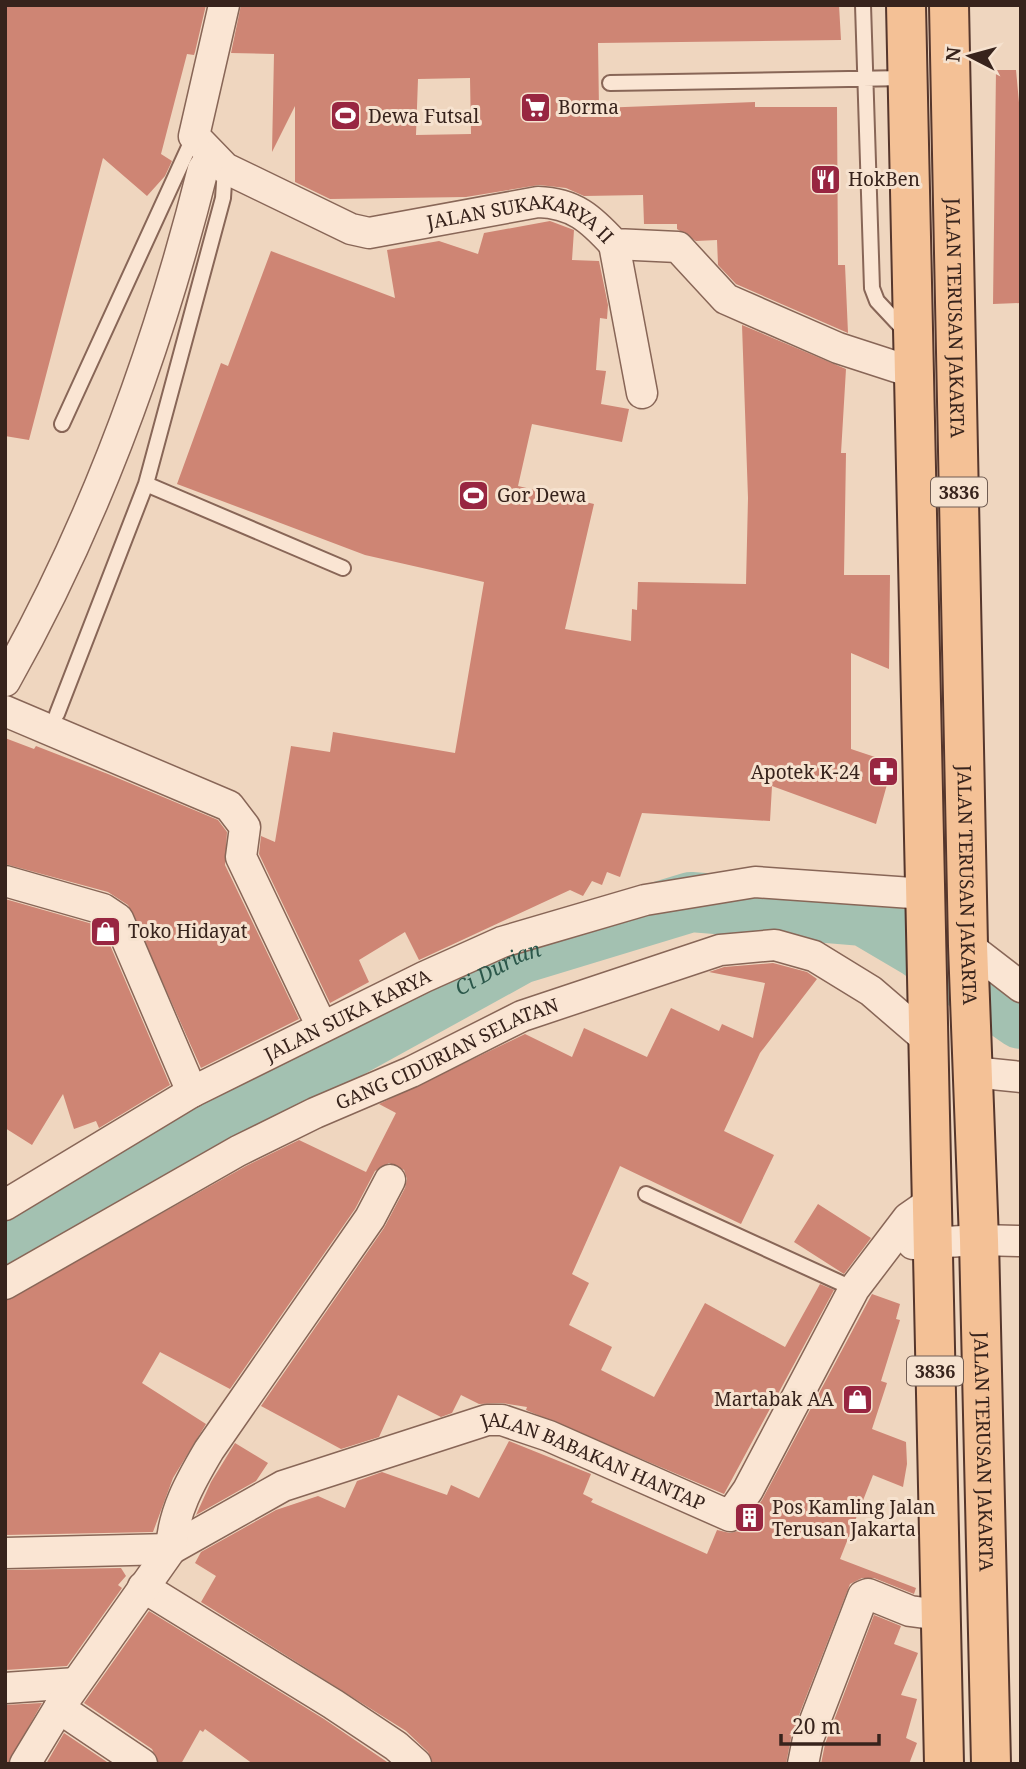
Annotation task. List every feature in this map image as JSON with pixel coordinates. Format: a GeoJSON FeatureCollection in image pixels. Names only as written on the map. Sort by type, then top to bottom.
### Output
{"type":"FeatureCollection","features":[{"type":"Feature","properties":{"kind":"main road","name":"JALAN TERUSAN JAKARTA"},"geometry":{"type":"LineString","coordinates":[[906,5],[927,978],[916,1029],[931,1202],[944,1764]]}},
{"type":"Feature","properties":{"kind":"main road","name":"JALAN TERUSAN JAKARTA"},"geometry":{"type":"LineString","coordinates":[[949,5],[969,962],[992,1764]]}},
{"type":"Feature","properties":{"kind":"street"},"geometry":{"type":"LineString","coordinates":[[5,681],[42,614],[110,465],[147,368],[178,271],[203,169],[210,154],[224,5]]}},
{"type":"Feature","properties":{"kind":"street","name":"JALAN SUKAKARYA II"},"geometry":{"type":"LineString","coordinates":[[210,154],[351,229],[369,233],[538,202],[555,202],[582,212],[614,244],[678,247],[726,299],[838,348],[914,357]]}},
{"type":"Feature","properties":{"kind":"street"},"geometry":{"type":"LineString","coordinates":[[614,244],[642,393]]}},
{"type":"Feature","properties":{"kind":"street"},"geometry":{"type":"LineString","coordinates":[[5,711],[229,806],[245,827],[241,857],[322,1027]]}},
{"type":"Feature","properties":{"kind":"street"},"geometry":{"type":"LineString","coordinates":[[5,881],[103,909],[118,919],[192,1092]]}},
{"type":"Feature","properties":{"kind":"street","name":"JALAN SUKA KARYA"},"geometry":{"type":"LineString","coordinates":[[5,1205],[192,1092],[502,942],[645,900],[755,882],[926,904]]}},
{"type":"Feature","properties":{"kind":"street","name":"GANG CIDURIAN SELATAN"},"geometry":{"type":"LineString","coordinates":[[5,1284],[238,1151],[315,1113],[411,1072],[522,1016],[720,950],[775,945],[814,956],[871,991],[916,1029]]}},
{"type":"Feature","properties":{"kind":"street"},"geometry":{"type":"LineString","coordinates":[[969,962],[1021,987]]}},
{"type":"Feature","properties":{"kind":"street"},"geometry":{"type":"LineString","coordinates":[[972,1067],[1021,1077]]}},
{"type":"Feature","properties":{"kind":"street"},"geometry":{"type":"LineString","coordinates":[[25,1764],[67,1689],[143,1587],[167,1550],[172,1527],[186,1490],[209,1450],[370,1218],[390,1180]]}},
{"type":"Feature","properties":{"kind":"street","name":"JALAN BABAKAN HANTAP"},"geometry":{"type":"LineString","coordinates":[[5,1553],[167,1550],[283,1486],[487,1420],[502,1420],[548,1436],[730,1516],[748,1490],[854,1289],[908,1219],[931,1202]]}},
{"type":"Feature","properties":{"kind":"street"},"geometry":{"type":"LineString","coordinates":[[885,1247],[932,1242],[1021,1241]]}},
{"type":"Feature","properties":{"kind":"street"},"geometry":{"type":"LineString","coordinates":[[143,1587],[334,1704],[396,1746],[416,1764]]}},
{"type":"Feature","properties":{"kind":"street"},"geometry":{"type":"LineString","coordinates":[[803,1764],[808,1739],[863,1596],[868,1594],[910,1611],[940,1615]]}},
{"type":"Feature","properties":{"kind":"street"},"geometry":{"type":"LineString","coordinates":[[5,1688],[67,1689],[142,1764]]}},
{"type":"Feature","properties":{"kind":"lane"},"geometry":{"type":"LineString","coordinates":[[863,5],[872,288],[877,301],[914,357]]}},
{"type":"Feature","properties":{"kind":"lane"},"geometry":{"type":"LineString","coordinates":[[610,83],[908,78]]}},
{"type":"Feature","properties":{"kind":"lane"},"geometry":{"type":"LineString","coordinates":[[62,424],[210,154]]}},
{"type":"Feature","properties":{"kind":"lane"},"geometry":{"type":"LineString","coordinates":[[57,714],[146,484],[223,198],[210,154]]}},
{"type":"Feature","properties":{"kind":"lane"},"geometry":{"type":"LineString","coordinates":[[146,484],[342,568]]}},
{"type":"Feature","properties":{"kind":"lane"},"geometry":{"type":"LineString","coordinates":[[646,1194],[854,1289]]}},
{"type":"Feature","properties":{"kind":"building"},"geometry":{"type":"Polygon","coordinates":[[[5,5],[206,5],[194,55],[187,54],[161,154],[172,161],[165,176],[147,196],[103,158],[29,440],[5,436],[5,5]]]}},
{"type":"Feature","properties":{"kind":"building"},"geometry":{"type":"Polygon","coordinates":[[[241,5],[839,5],[841,40],[598,43],[599,108],[755,102],[755,107],[837,107],[838,265],[845,265],[848,333],[736,284],[718,265],[717,240],[696,241],[677,229],[677,224],[644,224],[643,195],[584,196],[566,188],[539,185],[466,197],[330,199],[295,182],[295,106],[272,152],[274,54],[231,53],[241,5]],[[470,78],[418,79],[416,135],[471,134],[470,78]]]}},
{"type":"Feature","properties":{"kind":"building"},"geometry":{"type":"Polygon","coordinates":[[[996,70],[1016,70],[1021,124],[1021,303],[993,304],[996,70]]]}},
{"type":"Feature","properties":{"kind":"building"},"geometry":{"type":"Polygon","coordinates":[[[550,221],[574,230],[572,260],[599,261],[608,305],[607,319],[600,318],[596,370],[606,371],[601,404],[629,409],[622,442],[532,424],[518,486],[594,504],[565,629],[631,641],[632,609],[637,610],[638,582],[746,584],[748,498],[742,325],[846,369],[841,453],[846,453],[844,575],[890,575],[889,669],[851,653],[851,749],[893,763],[876,824],[772,786],[770,821],[642,813],[620,877],[607,872],[602,885],[592,881],[583,896],[570,890],[419,960],[405,932],[359,960],[369,982],[330,1003],[259,854],[261,836],[275,842],[291,746],[330,752],[333,732],[455,753],[484,582],[365,555],[177,484],[221,363],[228,366],[271,251],[395,298],[387,250],[439,241],[478,254],[484,233],[550,221]]]}},
{"type":"Feature","properties":{"kind":"building"},"geometry":{"type":"Polygon","coordinates":[[[5,738],[34,749],[36,746],[218,820],[227,832],[225,865],[299,1019],[201,1068],[128,905],[108,892],[5,864],[5,738]]]}},
{"type":"Feature","properties":{"kind":"building"},"geometry":{"type":"Polygon","coordinates":[[[5,899],[96,925],[104,931],[170,1085],[99,1128],[96,1121],[74,1129],[63,1094],[32,1145],[5,1128],[5,899]]]}},
{"type":"Feature","properties":{"kind":"building"},"geometry":{"type":"Polygon","coordinates":[[[773,963],[807,972],[817,979],[760,1053],[724,1131],[774,1155],[741,1224],[620,1166],[572,1274],[589,1283],[569,1325],[612,1347],[601,1370],[654,1397],[705,1303],[785,1347],[820,1284],[834,1290],[724,1494],[526,1410],[527,1407],[502,1403],[479,1404],[461,1395],[452,1413],[441,1417],[398,1395],[379,1437],[341,1449],[261,1406],[384,1228],[407,1179],[404,1170],[389,1163],[375,1171],[355,1209],[230,1389],[160,1352],[142,1383],[206,1424],[173,1478],[153,1532],[5,1535],[5,1301],[246,1166],[299,1140],[366,1172],[396,1113],[379,1104],[525,1034],[572,1057],[584,1028],[647,1057],[671,1008],[719,1031],[722,1024],[753,1038],[765,983],[709,972],[724,967],[773,963]]]}},
{"type":"Feature","properties":{"kind":"building"},"geometry":{"type":"Polygon","coordinates":[[[818,1204],[871,1238],[844,1274],[794,1242],[818,1204]]]}},
{"type":"Feature","properties":{"kind":"building"},"geometry":{"type":"Polygon","coordinates":[[[872,1294],[900,1304],[896,1319],[900,1320],[881,1381],[887,1383],[872,1429],[906,1442],[907,1464],[903,1487],[873,1475],[840,1559],[916,1588],[914,1594],[874,1578],[862,1578],[850,1584],[792,1733],[786,1764],[433,1764],[428,1752],[406,1731],[201,1602],[216,1576],[195,1563],[201,1552],[276,1510],[318,1496],[345,1508],[357,1481],[382,1472],[447,1495],[451,1485],[479,1498],[509,1441],[591,1474],[583,1494],[593,1499],[591,1502],[707,1554],[717,1530],[730,1533],[739,1531],[762,1500],[872,1294]]]}},
{"type":"Feature","properties":{"kind":"building"},"geometry":{"type":"Polygon","coordinates":[[[235,1443],[268,1463],[256,1481],[196,1515],[211,1482],[235,1443]]]}},
{"type":"Feature","properties":{"kind":"building"},"geometry":{"type":"Polygon","coordinates":[[[121,1568],[126,1576],[118,1585],[122,1588],[67,1666],[5,1670],[6,1570],[121,1568]]]}},
{"type":"Feature","properties":{"kind":"building"},"geometry":{"type":"Polygon","coordinates":[[[149,1611],[324,1719],[390,1764],[253,1764],[205,1729],[203,1732],[200,1730],[181,1764],[159,1764],[152,1749],[84,1703],[149,1611]]]}},
{"type":"Feature","properties":{"kind":"building"},"geometry":{"type":"Polygon","coordinates":[[[874,1615],[901,1626],[894,1644],[918,1653],[901,1695],[917,1699],[906,1738],[917,1743],[909,1764],[821,1764],[825,1744],[874,1615]]]}},
{"type":"Feature","properties":{"kind":"building"},"geometry":{"type":"Polygon","coordinates":[[[42,1703],[8,1764],[5,1764],[5,1705],[42,1703]]]}},
{"type":"Feature","properties":{"kind":"building"},"geometry":{"type":"Polygon","coordinates":[[[64,1733],[110,1764],[46,1764],[64,1733]]]}},
{"type":"Feature","properties":{"kind":"waterway","name":"Ci Durian"},"geometry":{"type":"LineString","coordinates":[[5,1244],[288,1082],[520,954],[691,902],[864,916],[920,949],[1021,1019]]}},
{"type":"Feature","properties":{"kind":"place","name":"Borma"},"geometry":{"type":"Point","coordinates":[535,107]}},
{"type":"Feature","properties":{"kind":"place","name":"Dewa Futsal"},"geometry":{"type":"Point","coordinates":[345,116]}},
{"type":"Feature","properties":{"kind":"place","name":"HokBen"},"geometry":{"type":"Point","coordinates":[825,179]}},
{"type":"Feature","properties":{"kind":"place","name":"Gor Dewa"},"geometry":{"type":"Point","coordinates":[474,495]}},
{"type":"Feature","properties":{"kind":"place","name":"Apotek K-24"},"geometry":{"type":"Point","coordinates":[883,772]}},
{"type":"Feature","properties":{"kind":"place","name":"Toko Hidayat"},"geometry":{"type":"Point","coordinates":[105,931]}},
{"type":"Feature","properties":{"kind":"place","name":"Martabak AA"},"geometry":{"type":"Point","coordinates":[857,1399]}},
{"type":"Feature","properties":{"kind":"place","name":"Pos Kamling Jalan Terusan Jakarta"},"geometry":{"type":"Point","coordinates":[749,1518]}}]}
